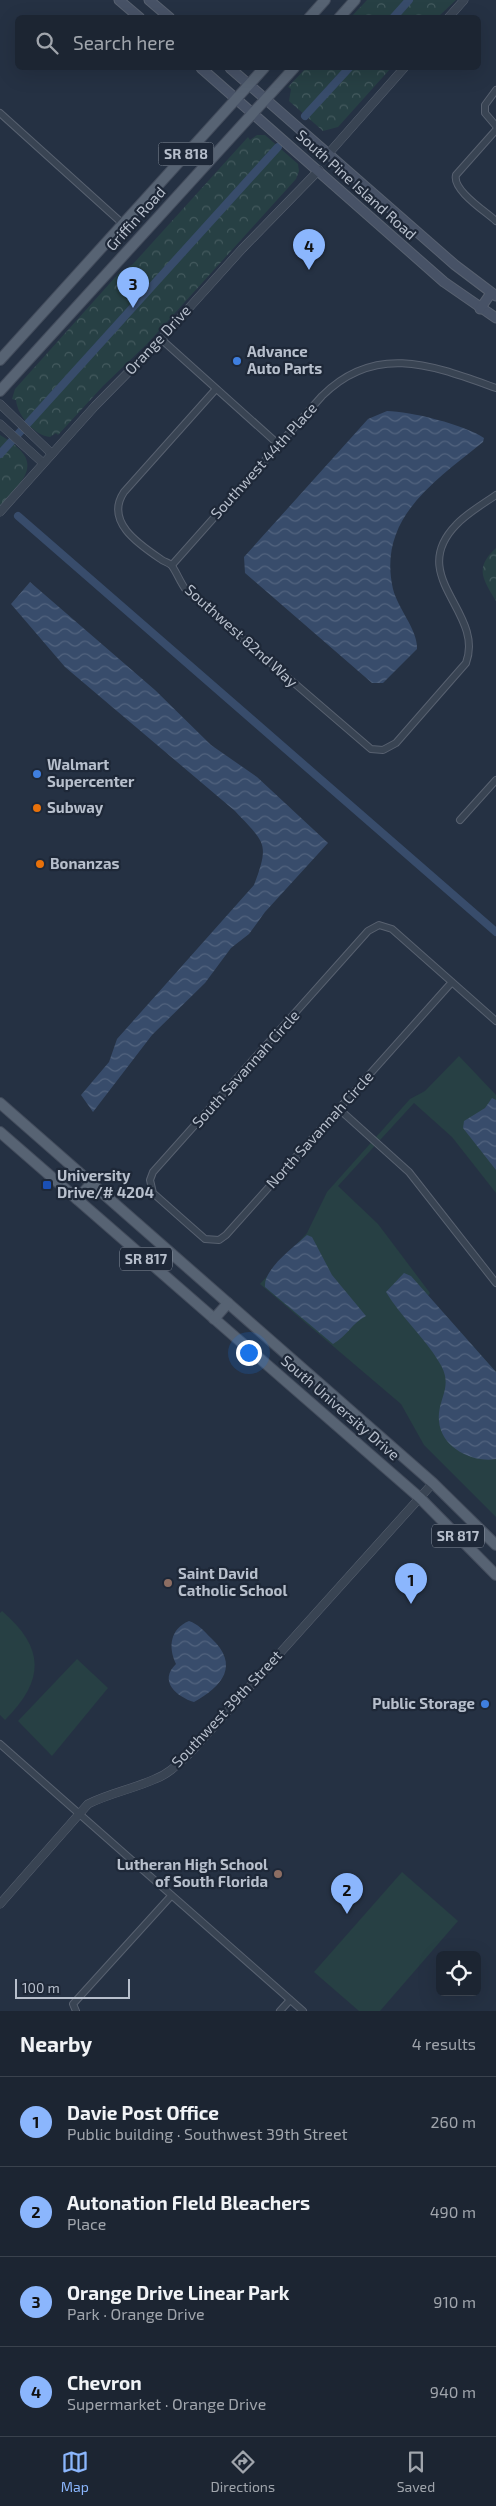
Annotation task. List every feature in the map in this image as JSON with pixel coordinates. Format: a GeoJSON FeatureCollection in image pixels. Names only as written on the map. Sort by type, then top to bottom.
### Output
{"type":"FeatureCollection","features":[{"type":"Feature","properties":{"kind":"main road"},"geometry":{"type":"LineString","coordinates":[[119,0],[136,15]]}},
{"type":"Feature","properties":{"kind":"main road"},"geometry":{"type":"LineString","coordinates":[[149,0],[166,15]]}},
{"type":"Feature","properties":{"kind":"main road"},"geometry":{"type":"LineString","coordinates":[[312,15],[325,0]]}},
{"type":"Feature","properties":{"kind":"main road"},"geometry":{"type":"LineString","coordinates":[[342,15],[355,0]]}},
{"type":"Feature","properties":{"kind":"main road","name":"South Pine Island Road"},"geometry":{"type":"LineString","coordinates":[[203,70],[444,282],[480,309],[496,318]]}},
{"type":"Feature","properties":{"kind":"main road","name":"South Pine Island Road"},"geometry":{"type":"LineString","coordinates":[[232,70],[455,265],[494,294]]}},
{"type":"Feature","properties":{"kind":"main road","name":"Griffin Road"},"geometry":{"type":"LineString","coordinates":[[0,360],[262,70]]}},
{"type":"Feature","properties":{"kind":"main road","name":"Griffin Road"},"geometry":{"type":"LineString","coordinates":[[0,391],[292,70]]}},
{"type":"Feature","properties":{"kind":"main road"},"geometry":{"type":"LineString","coordinates":[[480,309],[494,294]]}},
{"type":"Feature","properties":{"kind":"main road","name":"South University Drive"},"geometry":{"type":"LineString","coordinates":[[0,1103],[433,1483],[496,1545]]}},
{"type":"Feature","properties":{"kind":"main road","name":"South University Drive"},"geometry":{"type":"LineString","coordinates":[[0,1132],[420,1498],[496,1574]]}},
{"type":"Feature","properties":{"kind":"main road"},"geometry":{"type":"LineString","coordinates":[[77,1199],[92,1183]]}},
{"type":"Feature","properties":{"kind":"main road"},"geometry":{"type":"LineString","coordinates":[[214,1319],[228,1303]]}},
{"type":"Feature","properties":{"kind":"street"},"geometry":{"type":"LineString","coordinates":[[451,15],[464,0]]}},
{"type":"Feature","properties":{"kind":"street"},"geometry":{"type":"LineString","coordinates":[[329,153],[402,70]]}},
{"type":"Feature","properties":{"kind":"street"},"geometry":{"type":"LineString","coordinates":[[496,90],[485,105],[485,113],[496,126]]}},
{"type":"Feature","properties":{"kind":"street"},"geometry":{"type":"LineString","coordinates":[[0,113],[123,224]]}},
{"type":"Feature","properties":{"kind":"street"},"geometry":{"type":"LineString","coordinates":[[496,130],[456,175],[456,185],[496,221]]}},
{"type":"Feature","properties":{"kind":"street","name":"Orange Drive"},"geometry":{"type":"LineString","coordinates":[[0,512],[43,463],[161,339],[225,267],[319,170]]}},
{"type":"Feature","properties":{"kind":"street"},"geometry":{"type":"LineString","coordinates":[[161,339],[278,444]]}},
{"type":"Feature","properties":{"kind":"street","name":"Southwest 44th Place"},"geometry":{"type":"LineString","coordinates":[[172,565],[278,444],[328,389],[340,380],[365,369],[387,363],[414,363],[447,371],[496,388]]}},
{"type":"Feature","properties":{"kind":"street","name":"Southwest 82nd Way"},"geometry":{"type":"LineString","coordinates":[[216,389],[124,492],[117,506],[121,526],[163,561],[172,565],[186,590],[360,741],[377,750],[389,748],[403,737],[466,663],[470,648],[469,634],[445,588],[441,576],[440,559],[444,544],[452,530],[496,495]]}},
{"type":"Feature","properties":{"kind":"street"},"geometry":{"type":"LineString","coordinates":[[1,406],[52,454]]}},
{"type":"Feature","properties":{"kind":"street"},"geometry":{"type":"LineString","coordinates":[[0,424],[43,463]]}},
{"type":"Feature","properties":{"kind":"street"},"geometry":{"type":"LineString","coordinates":[[460,820],[496,780]]}},
{"type":"Feature","properties":{"kind":"street","name":"South Savannah Circle"},"geometry":{"type":"LineString","coordinates":[[180,1217],[153,1193],[150,1180],[153,1172],[368,931],[379,925],[392,929],[452,982]]}},
{"type":"Feature","properties":{"kind":"street"},"geometry":{"type":"LineString","coordinates":[[452,982],[496,1020]]}},
{"type":"Feature","properties":{"kind":"street","name":"North Savannah Circle"},"geometry":{"type":"LineString","coordinates":[[180,1217],[205,1238],[219,1240],[226,1235],[452,982]]}},
{"type":"Feature","properties":{"kind":"street"},"geometry":{"type":"LineString","coordinates":[[339,1109],[409,1172],[496,1283]]}},
{"type":"Feature","properties":{"kind":"street","name":"Southwest 39th Street"},"geometry":{"type":"LineString","coordinates":[[0,1904],[88,1804],[108,1794],[156,1779],[184,1758],[433,1483]]}},
{"type":"Feature","properties":{"kind":"street"},"geometry":{"type":"LineString","coordinates":[[0,1744],[303,2011]]}},
{"type":"Feature","properties":{"kind":"street"},"geometry":{"type":"LineString","coordinates":[[76,2011],[73,2004],[171,1896]]}},
{"type":"Feature","properties":{"kind":"street"},"geometry":{"type":"LineString","coordinates":[[280,2011],[290,2000]]}},
{"type":"Feature","properties":{"kind":"green space"},"geometry":{"type":"Polygon","coordinates":[[[367,0],[456,0],[440,15],[353,15],[367,0]]]}},
{"type":"Feature","properties":{"kind":"green space"},"geometry":{"type":"Polygon","coordinates":[[[304,70],[389,70],[338,127],[323,131],[289,101],[291,89],[288,87],[304,70]]]}},
{"type":"Feature","properties":{"kind":"green space"},"geometry":{"type":"Polygon","coordinates":[[[257,135],[265,135],[298,164],[299,171],[296,179],[147,344],[103,386],[58,435],[56,433],[50,437],[38,433],[23,418],[16,400],[12,399],[15,389],[119,273],[133,264],[248,137],[250,140],[257,135]]]}},
{"type":"Feature","properties":{"kind":"green space"},"geometry":{"type":"Polygon","coordinates":[[[0,435],[23,453],[27,462],[27,470],[24,478],[0,507],[0,435]]]}},
{"type":"Feature","properties":{"kind":"green space"},"geometry":{"type":"Polygon","coordinates":[[[496,548],[496,601],[484,580],[483,568],[489,555],[496,548]]]}},
{"type":"Feature","properties":{"kind":"green space"},"geometry":{"type":"Polygon","coordinates":[[[459,1056],[496,1095],[496,1193],[452,1137],[414,1103],[338,1186],[378,1224],[430,1293],[428,1296],[496,1372],[496,1517],[424,1445],[401,1404],[260,1284],[307,1233],[327,1192],[410,1099],[425,1091],[459,1056]]]}},
{"type":"Feature","properties":{"kind":"green space"},"geometry":{"type":"Polygon","coordinates":[[[2,1611],[26,1638],[35,1664],[33,1678],[27,1691],[5,1720],[0,1715],[0,1613],[2,1611]]]}},
{"type":"Feature","properties":{"kind":"green space"},"geometry":{"type":"Polygon","coordinates":[[[77,1659],[108,1688],[52,1756],[18,1721],[77,1659]]]}},
{"type":"Feature","properties":{"kind":"green space"},"geometry":{"type":"Polygon","coordinates":[[[402,1872],[458,1921],[380,2011],[359,2011],[314,1972],[402,1872]]]}},
{"type":"Feature","properties":{"kind":"water"},"geometry":{"type":"Polygon","coordinates":[[[387,411],[409,413],[437,420],[464,428],[484,438],[483,442],[429,487],[414,503],[402,522],[394,542],[390,564],[393,589],[414,634],[417,649],[383,683],[372,683],[245,573],[244,557],[368,419],[387,411]]]}},
{"type":"Feature","properties":{"kind":"water"},"geometry":{"type":"Polygon","coordinates":[[[30,582],[155,690],[211,745],[257,777],[328,843],[265,912],[249,934],[231,948],[205,983],[152,1035],[93,1112],[81,1095],[109,1062],[117,1039],[254,885],[263,852],[262,844],[258,837],[235,811],[65,667],[11,604],[30,582]]]}},
{"type":"Feature","properties":{"kind":"water"},"geometry":{"type":"Polygon","coordinates":[[[492,1098],[496,1100],[496,1170],[463,1128],[464,1121],[485,1108],[492,1098]]]}},
{"type":"Feature","properties":{"kind":"water"},"geometry":{"type":"Polygon","coordinates":[[[307,1235],[312,1237],[332,1275],[366,1316],[333,1344],[265,1287],[269,1273],[274,1266],[307,1235]]]}},
{"type":"Feature","properties":{"kind":"water"},"geometry":{"type":"Polygon","coordinates":[[[404,1273],[411,1276],[496,1372],[496,1459],[478,1459],[460,1452],[452,1446],[441,1431],[439,1413],[446,1386],[444,1371],[420,1335],[398,1310],[386,1292],[404,1273]]]}},
{"type":"Feature","properties":{"kind":"water"},"geometry":{"type":"Polygon","coordinates":[[[189,1621],[201,1628],[220,1648],[225,1657],[226,1666],[220,1682],[194,1702],[176,1692],[169,1682],[171,1670],[176,1664],[173,1658],[172,1639],[178,1629],[189,1621]]]}},
{"type":"Feature","properties":{"kind":"waterway"},"geometry":{"type":"LineString","coordinates":[[396,15],[409,0]]}},
{"type":"Feature","properties":{"kind":"waterway"},"geometry":{"type":"LineString","coordinates":[[305,116],[347,70]]}},
{"type":"Feature","properties":{"kind":"waterway"},"geometry":{"type":"LineString","coordinates":[[0,454],[278,147]]}},
{"type":"Feature","properties":{"kind":"waterway"},"geometry":{"type":"LineString","coordinates":[[18,516],[496,932]]}},
{"type":"Feature","properties":{"kind":"place","name":"Chevron"},"geometry":{"type":"Point","coordinates":[309,270]}},
{"type":"Feature","properties":{"kind":"place","name":"Orange Drive Linear Park"},"geometry":{"type":"Point","coordinates":[133,308]}},
{"type":"Feature","properties":{"kind":"place","name":"Advance Auto Parts"},"geometry":{"type":"Point","coordinates":[237,361]}},
{"type":"Feature","properties":{"kind":"place","name":"Walmart Supercenter"},"geometry":{"type":"Point","coordinates":[37,774]}},
{"type":"Feature","properties":{"kind":"place","name":"Subway"},"geometry":{"type":"Point","coordinates":[37,808]}},
{"type":"Feature","properties":{"kind":"place","name":"Bonanzas"},"geometry":{"type":"Point","coordinates":[40,864]}},
{"type":"Feature","properties":{"kind":"place","name":"University Drive/# 4204"},"geometry":{"type":"Point","coordinates":[47,1185]}},
{"type":"Feature","properties":{"kind":"place","name":"Saint David Catholic School"},"geometry":{"type":"Point","coordinates":[168,1583]}},
{"type":"Feature","properties":{"kind":"place","name":"Davie Post Office"},"geometry":{"type":"Point","coordinates":[411,1604]}},
{"type":"Feature","properties":{"kind":"place","name":"Public Storage"},"geometry":{"type":"Point","coordinates":[485,1704]}},
{"type":"Feature","properties":{"kind":"place","name":"Lutheran High School of South Florida"},"geometry":{"type":"Point","coordinates":[278,1874]}},
{"type":"Feature","properties":{"kind":"place","name":"Autonation FIeld Bleachers"},"geometry":{"type":"Point","coordinates":[347,1914]}}]}
